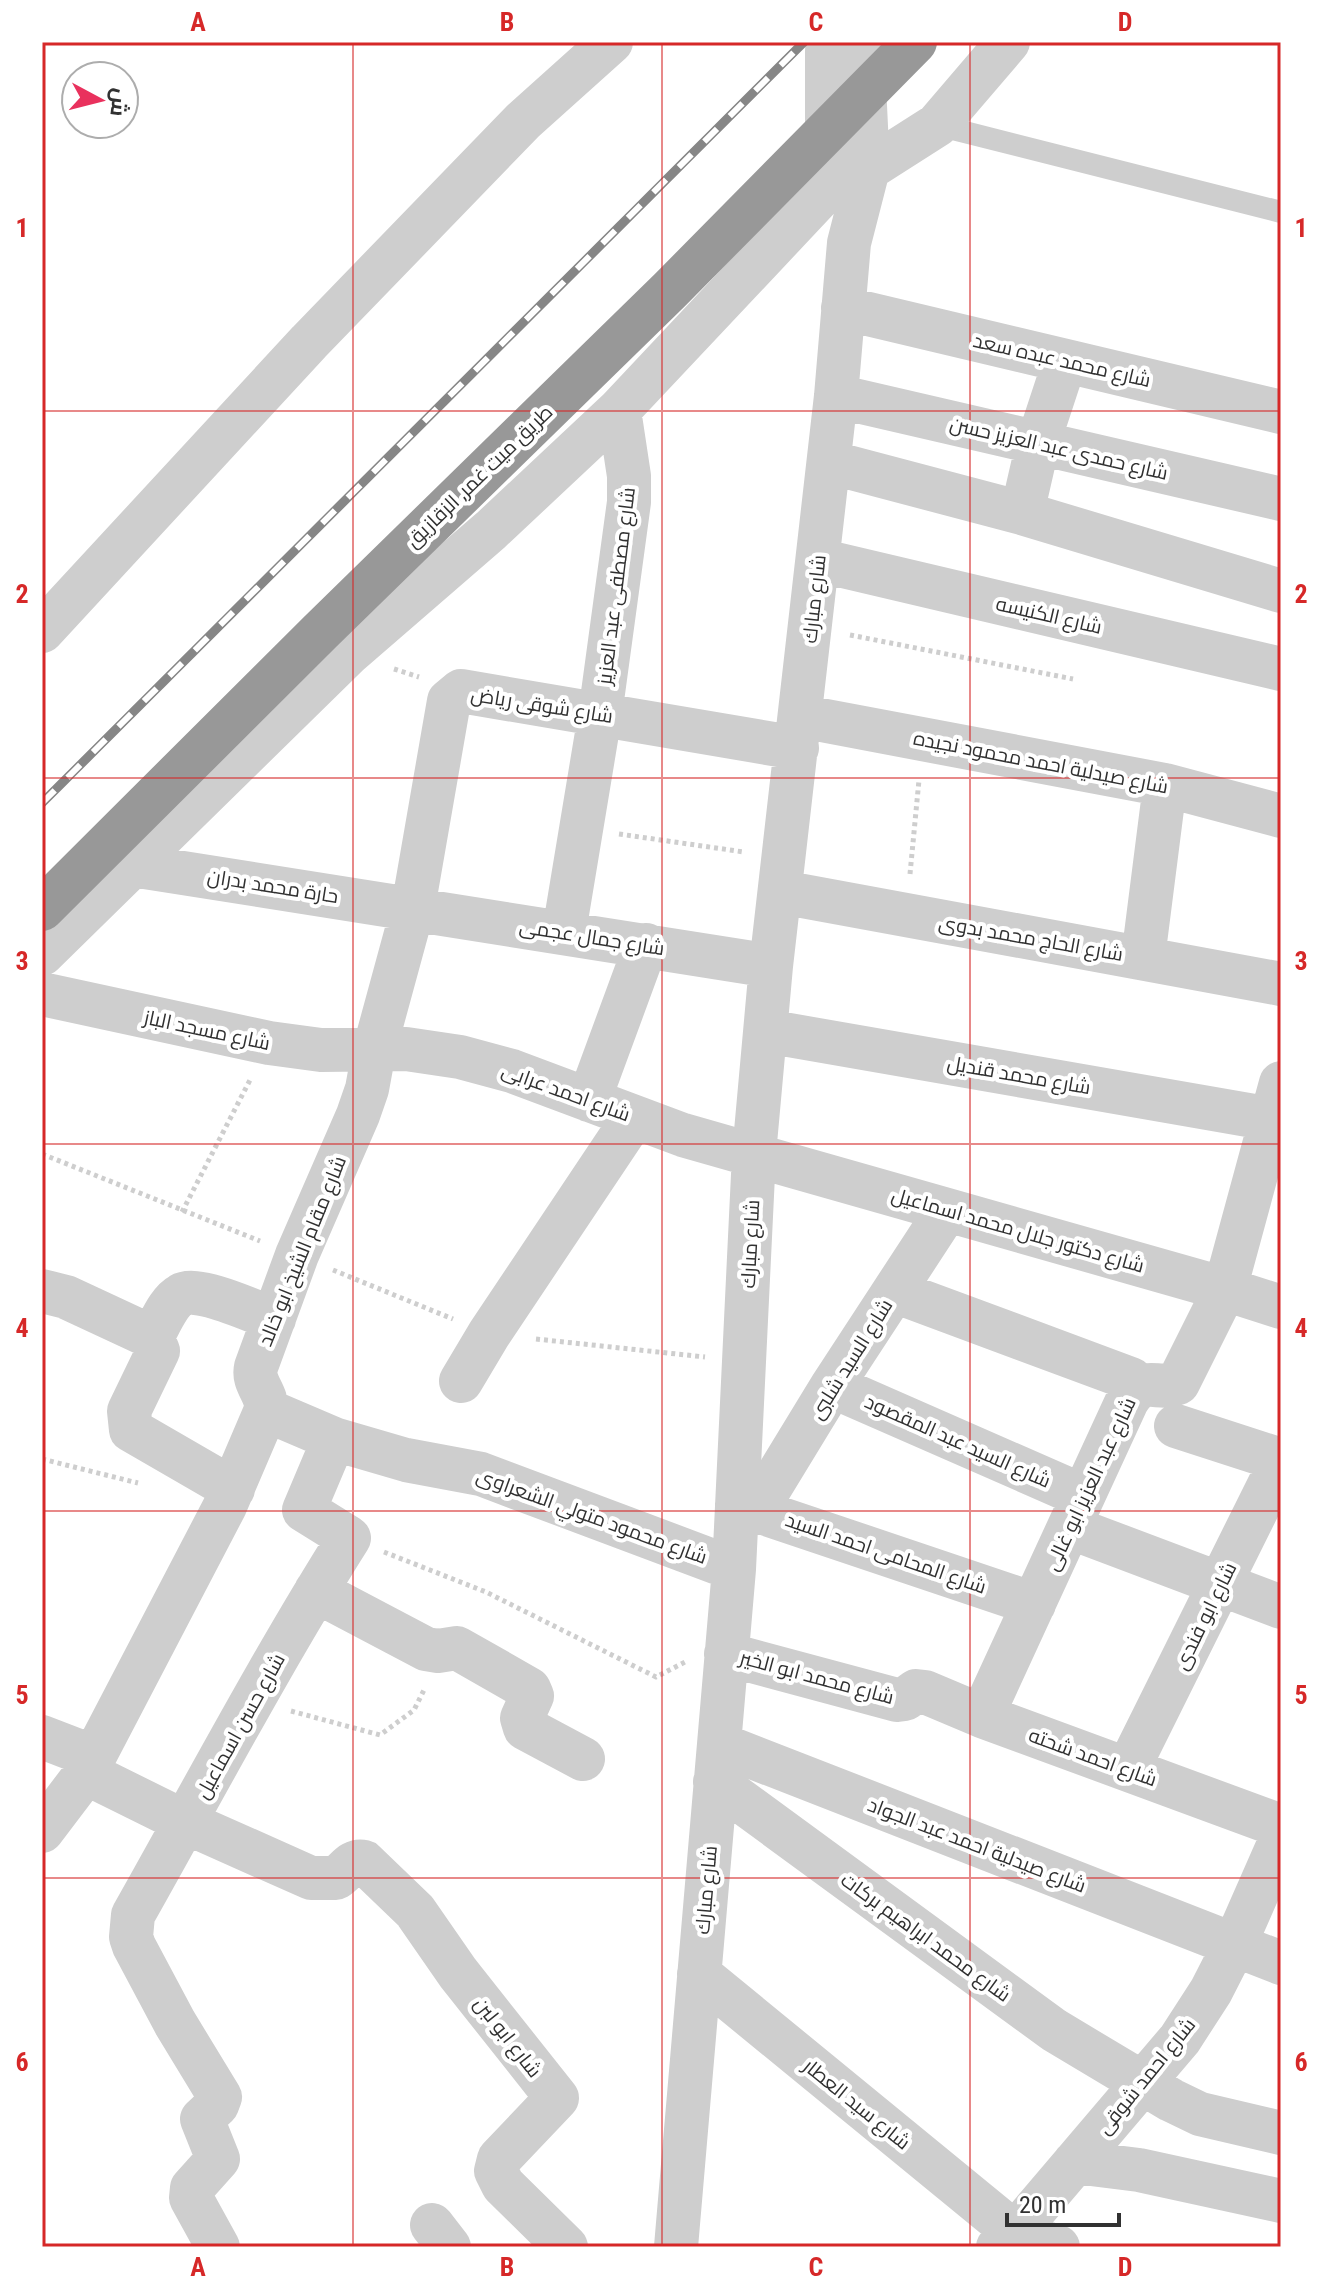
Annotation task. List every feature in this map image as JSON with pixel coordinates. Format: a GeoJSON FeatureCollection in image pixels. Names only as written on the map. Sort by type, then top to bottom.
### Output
{"type":"FeatureCollection","features":[{"type":"Feature","properties":{"kind":"highway","name":"طريق ميت غمر, الزقازيق"},"geometry":{"type":"LineString","coordinates":[[42,909],[670,290],[915,42]]}},
{"type":"Feature","properties":{"kind":"street"},"geometry":{"type":"LineString","coordinates":[[42,631],[299,354],[523,121],[611,42]]}},
{"type":"Feature","properties":{"kind":"street"},"geometry":{"type":"LineString","coordinates":[[42,954],[349,653],[491,530],[619,410],[827,189],[868,169],[937,125],[1008,42]]}},
{"type":"Feature","properties":{"kind":"street","name":"شارع مبارك"},"geometry":{"type":"LineString","coordinates":[[676,2247],[734,1569],[747,1506],[744,1361],[754,1154],[771,966],[829,462],[849,243],[868,169],[845,46]]}},
{"type":"Feature","properties":{"kind":"street","name":"شارع مبارك"},"geometry":{"type":"LineString","coordinates":[[845,46],[827,189],[834,213],[849,243]]}},
{"type":"Feature","properties":{"kind":"street","name":"شارع محمد عبده سعد"},"geometry":{"type":"LineString","coordinates":[[843,308],[1281,412]]}},
{"type":"Feature","properties":{"kind":"street"},"geometry":{"type":"LineString","coordinates":[[1022,513],[1038,443],[1065,361]]}},
{"type":"Feature","properties":{"kind":"street","name":"شارع حمدى عبد العزيز حسن"},"geometry":{"type":"LineString","coordinates":[[836,396],[1281,499]]}},
{"type":"Feature","properties":{"kind":"street","name":"شارع مصطفى عبد العزيز"},"geometry":{"type":"LineString","coordinates":[[564,932],[600,715],[629,502],[629,476],[619,410]]}},
{"type":"Feature","properties":{"kind":"street"},"geometry":{"type":"LineString","coordinates":[[829,462],[1022,513],[1281,591]]}},
{"type":"Feature","properties":{"kind":"street","name":"شارع الكنيسه"},"geometry":{"type":"LineString","coordinates":[[818,560],[1281,669]]}},
{"type":"Feature","properties":{"kind":"street","name":"شارع شوقى رياض"},"geometry":{"type":"LineString","coordinates":[[413,908],[449,701],[461,691],[600,715],[798,732]]}},
{"type":"Feature","properties":{"kind":"street","name":"شارع صيدلية احمد محمود نجيده"},"geometry":{"type":"LineString","coordinates":[[798,732],[923,739],[1165,785],[1281,816]]}},
{"type":"Feature","properties":{"kind":"street"},"geometry":{"type":"LineString","coordinates":[[1143,958],[1165,785]]}},
{"type":"Feature","properties":{"kind":"street","name":"حارة محمد بدران"},"geometry":{"type":"LineString","coordinates":[[132,865],[413,908]]}},
{"type":"Feature","properties":{"kind":"street","name":"شارع الحاج محمد بدوى"},"geometry":{"type":"LineString","coordinates":[[783,875],[906,915],[1281,984]]}},
{"type":"Feature","properties":{"kind":"street","name":"شارع جمال عجمى"},"geometry":{"type":"LineString","coordinates":[[413,908],[771,966]]}},
{"type":"Feature","properties":{"kind":"street","name":"شارع مقام الشيخ ابو خالد"},"geometry":{"type":"LineString","coordinates":[[266,1410],[266,1397],[254,1374],[297,1255],[367,1089],[374,1051],[413,908]]}},
{"type":"Feature","properties":{"kind":"street"},"geometry":{"type":"LineString","coordinates":[[589,1100],[646,945]]}},
{"type":"Feature","properties":{"kind":"street","name":"شارع مسجد الباز"},"geometry":{"type":"LineString","coordinates":[[42,994],[269,1043],[321,1050],[374,1051]]}},
{"type":"Feature","properties":{"kind":"street","name":"شارع محمد قنديل"},"geometry":{"type":"LineString","coordinates":[[766,1031],[1276,1101]]}},
{"type":"Feature","properties":{"kind":"street","name":"شارع احمد عرابى"},"geometry":{"type":"LineString","coordinates":[[374,1051],[406,1049],[460,1057],[512,1071],[683,1135],[754,1154]]}},
{"type":"Feature","properties":{"kind":"street"},"geometry":{"type":"LineString","coordinates":[[1225,1289],[1276,1101]]}},
{"type":"Feature","properties":{"kind":"street"},"geometry":{"type":"LineString","coordinates":[[461,1381],[634,1117]]}},
{"type":"Feature","properties":{"kind":"street","name":"شارع دكتور جلال محمد اسماعيل"},"geometry":{"type":"LineString","coordinates":[[754,1154],[1281,1307]]}},
{"type":"Feature","properties":{"kind":"street","name":"شارع السيد شلبى"},"geometry":{"type":"LineString","coordinates":[[747,1506],[832,1386],[947,1210]]}},
{"type":"Feature","properties":{"kind":"street","name":"شارع عبد العزيز ابو غالى"},"geometry":{"type":"LineString","coordinates":[[982,1716],[1134,1389],[1147,1384],[1172,1386],[1178,1383],[1225,1289]]}},
{"type":"Feature","properties":{"kind":"street"},"geometry":{"type":"LineString","coordinates":[[42,1291],[66,1297],[152,1337],[158,1351],[129,1411],[131,1430],[233,1489]]}},
{"type":"Feature","properties":{"kind":"street"},"geometry":{"type":"LineString","coordinates":[[894,1291],[1131,1379],[1134,1389]]}},
{"type":"Feature","properties":{"kind":"street"},"geometry":{"type":"LineString","coordinates":[[152,1337],[171,1305],[180,1295],[189,1292],[205,1294],[274,1319]]}},
{"type":"Feature","properties":{"kind":"street","name":"شارع السيد عبد المقصود"},"geometry":{"type":"LineString","coordinates":[[832,1386],[1221,1584],[1281,1607]]}},
{"type":"Feature","properties":{"kind":"street"},"geometry":{"type":"LineString","coordinates":[[42,1831],[90,1765],[233,1489],[266,1410]]}},
{"type":"Feature","properties":{"kind":"street","name":"شارع محمود متولي الشعراوى"},"geometry":{"type":"LineString","coordinates":[[266,1410],[334,1439],[406,1460],[481,1474],[734,1569]]}},
{"type":"Feature","properties":{"kind":"street"},"geometry":{"type":"LineString","coordinates":[[1176,1426],[1281,1461]]}},
{"type":"Feature","properties":{"kind":"street"},"geometry":{"type":"LineString","coordinates":[[334,1439],[304,1510],[349,1538]]}},
{"type":"Feature","properties":{"kind":"street","name":"شارع ابو فندى"},"geometry":{"type":"LineString","coordinates":[[1128,1769],[1281,1461]]}},
{"type":"Feature","properties":{"kind":"street","name":"شارع المحامى احمد السيد"},"geometry":{"type":"LineString","coordinates":[[747,1506],[1034,1604]]}},
{"type":"Feature","properties":{"kind":"street","name":"شارع حسن اسماعيل"},"geometry":{"type":"LineString","coordinates":[[218,2247],[191,2198],[192,2188],[217,2163],[216,2152],[202,2119],[217,2105],[220,2097],[175,2023],[134,1946],[131,1937],[133,1915],[349,1538]]}},
{"type":"Feature","properties":{"kind":"street"},"geometry":{"type":"LineString","coordinates":[[316,1591],[426,1649],[457,1648],[529,1689],[532,1696],[522,1718],[525,1728],[583,1759]]}},
{"type":"Feature","properties":{"kind":"street","name":"شارع محمد ابو الخير"},"geometry":{"type":"LineString","coordinates":[[727,1648],[897,1700],[908,1698]]}},
{"type":"Feature","properties":{"kind":"street","name":"شارع احمد شحته"},"geometry":{"type":"LineString","coordinates":[[908,1698],[916,1691],[925,1692],[1281,1826]]}},
{"type":"Feature","properties":{"kind":"street"},"geometry":{"type":"LineString","coordinates":[[42,1737],[185,1822]]}},
{"type":"Feature","properties":{"kind":"street","name":"شارع صيدلية احمد عبد الجواد"},"geometry":{"type":"LineString","coordinates":[[717,1763],[1281,1963]]}},
{"type":"Feature","properties":{"kind":"street","name":"شارع محمد ابراهيم بركات"},"geometry":{"type":"LineString","coordinates":[[717,1763],[1054,2030],[1200,2114],[1281,2133]]}},
{"type":"Feature","properties":{"kind":"street","name":"شارع ابو لبن"},"geometry":{"type":"LineString","coordinates":[[185,1822],[311,1878],[336,1878],[355,1862],[364,1862],[415,1911],[458,1973],[556,2100],[499,2159],[496,2171],[503,2185],[566,2247]]}},
{"type":"Feature","properties":{"kind":"street","name":"شارع احمد شوقى"},"geometry":{"type":"LineString","coordinates":[[1006,2240],[1180,2039],[1211,1991],[1276,1862]]}},
{"type":"Feature","properties":{"kind":"street","name":"شارع سيد العطار"},"geometry":{"type":"LineString","coordinates":[[699,1974],[1006,2240]]}},
{"type":"Feature","properties":{"kind":"street"},"geometry":{"type":"LineString","coordinates":[[1075,2162],[1139,2170],[1281,2201]]}},
{"type":"Feature","properties":{"kind":"street"},"geometry":{"type":"LineString","coordinates":[[1006,2240],[1058,2247]]}},
{"type":"Feature","properties":{"kind":"lane"},"geometry":{"type":"LineString","coordinates":[[937,125],[1281,212]]}},
{"type":"Feature","properties":{"kind":"path"},"geometry":{"type":"LineString","coordinates":[[810,627],[1073,679]]}},
{"type":"Feature","properties":{"kind":"path"},"geometry":{"type":"LineString","coordinates":[[349,653],[461,691]]}},
{"type":"Feature","properties":{"kind":"path"},"geometry":{"type":"LineString","coordinates":[[906,915],[923,739]]}},
{"type":"Feature","properties":{"kind":"path"},"geometry":{"type":"LineString","coordinates":[[581,829],[783,875]]}},
{"type":"Feature","properties":{"kind":"path"},"geometry":{"type":"LineString","coordinates":[[182,1212],[269,1043]]}},
{"type":"Feature","properties":{"kind":"path"},"geometry":{"type":"LineString","coordinates":[[42,1154],[489,1334],[744,1361]]}},
{"type":"Feature","properties":{"kind":"path"},"geometry":{"type":"LineString","coordinates":[[349,1538],[486,1592],[656,1677],[727,1648]]}},
{"type":"Feature","properties":{"kind":"path"},"geometry":{"type":"LineString","coordinates":[[254,1701],[380,1735],[414,1710],[444,1650]]}},
{"type":"Feature","properties":{"kind":"railway"},"geometry":{"type":"LineString","coordinates":[[42,803],[804,42]]}}]}
